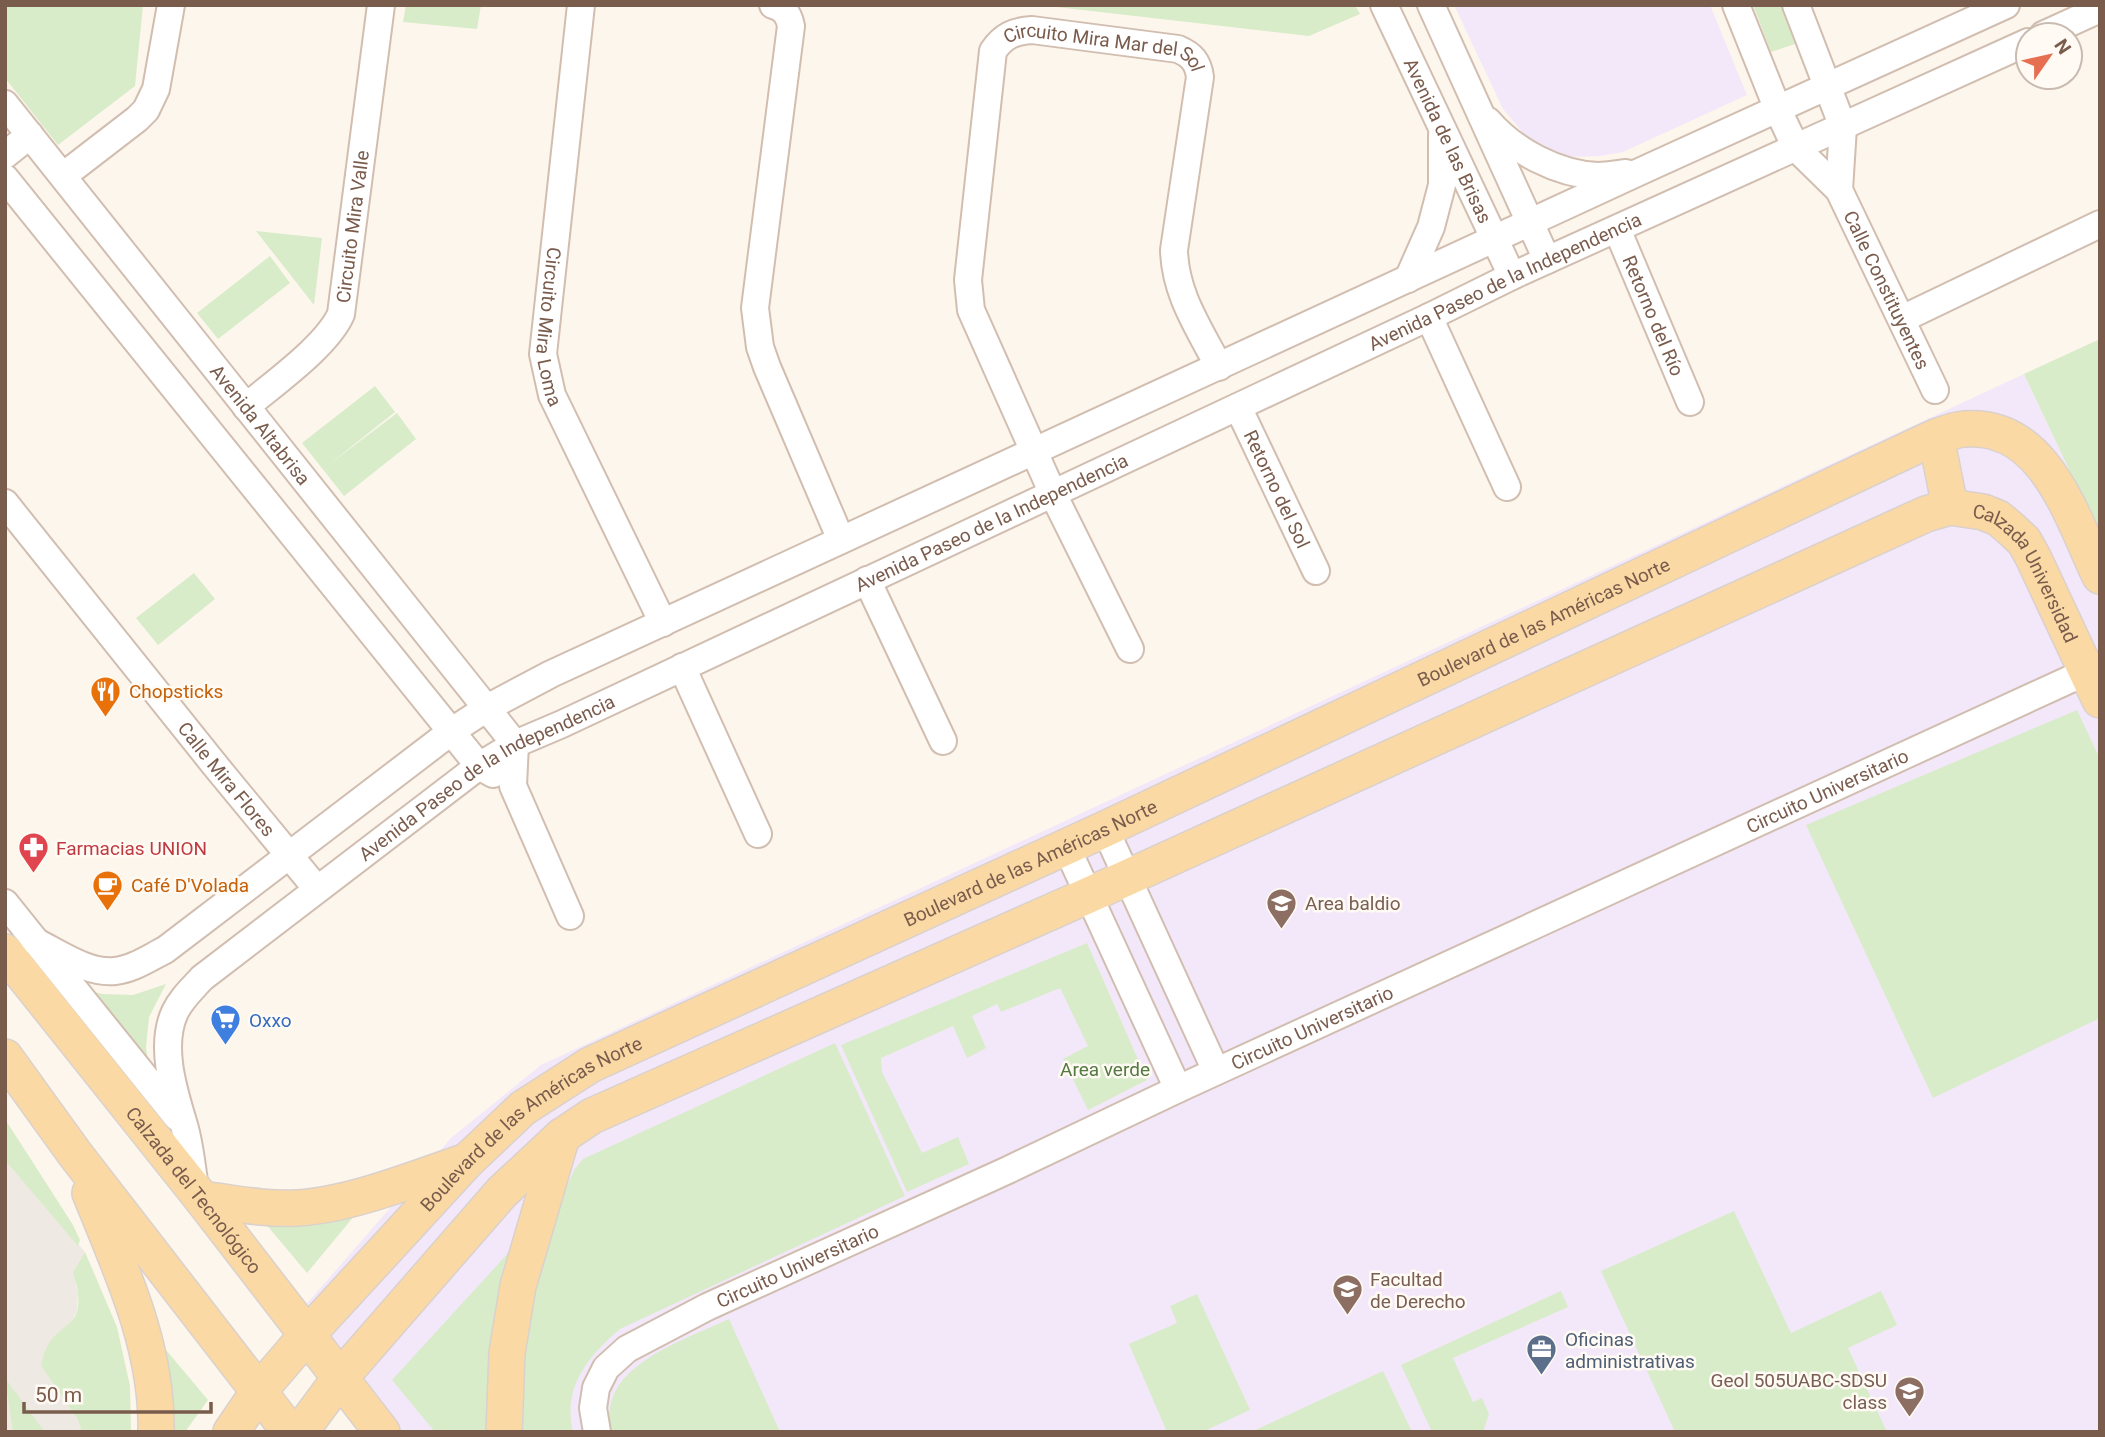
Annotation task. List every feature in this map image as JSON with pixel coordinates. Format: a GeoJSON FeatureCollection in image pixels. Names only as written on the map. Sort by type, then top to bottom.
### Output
{"type":"FeatureCollection","features":[{"type":"Feature","properties":{"kind":"main road"},"geometry":{"type":"LineString","coordinates":[[1950,507],[1936,437],[1964,429],[1989,430],[2012,438],[2030,450],[2046,467],[2058,486],[2100,576]]}},
{"type":"Feature","properties":{"kind":"main road","name":"Boulevard de las Américas Norte"},"geometry":{"type":"LineString","coordinates":[[231,1432],[259,1391],[307,1335],[467,1161],[523,1108],[590,1065],[1105,829],[1936,437]]}},
{"type":"Feature","properties":{"kind":"main road","name":"Boulevard de las Américas Norte"},"geometry":{"type":"LineString","coordinates":[[300,1432],[340,1378],[502,1192],[562,1136],[592,1116],[1089,895],[1926,514],[1950,507]]}},
{"type":"Feature","properties":{"kind":"main road","name":"Calzada Universidad"},"geometry":{"type":"LineString","coordinates":[[1950,507],[1983,512],[1998,518],[2024,541],[2093,686]]}},
{"type":"Feature","properties":{"kind":"main road","name":"Calzada del Tecnológico"},"geometry":{"type":"LineString","coordinates":[[20,946],[199,1195],[382,1432]]}},
{"type":"Feature","properties":{"kind":"main road"},"geometry":{"type":"LineString","coordinates":[[5,1057],[75,1154],[290,1432]]}},
{"type":"Feature","properties":{"kind":"main road"},"geometry":{"type":"LineString","coordinates":[[504,1432],[507,1353],[518,1286],[562,1136]]}},
{"type":"Feature","properties":{"kind":"main road"},"geometry":{"type":"LineString","coordinates":[[75,1154],[132,1297],[149,1352],[157,1414],[156,1432]]}},
{"type":"Feature","properties":{"kind":"main road"},"geometry":{"type":"LineString","coordinates":[[199,1195],[249,1206],[300,1208],[390,1188],[467,1161]]}},
{"type":"Feature","properties":{"kind":"street"},"geometry":{"type":"LineString","coordinates":[[63,176],[146,110],[156,89],[171,5]]}},
{"type":"Feature","properties":{"kind":"street","name":"Circuito Mira Valle"},"geometry":{"type":"LineString","coordinates":[[246,407],[321,343],[341,314],[381,5]]}},
{"type":"Feature","properties":{"kind":"street","name":"Circuito Mira Loma"},"geometry":{"type":"LineString","coordinates":[[581,5],[543,355],[552,395],[663,623]]}},
{"type":"Feature","properties":{"kind":"street"},"geometry":{"type":"LineString","coordinates":[[773,5],[782,8],[790,19],[791,26],[755,308],[757,330],[767,367],[841,540]]}},
{"type":"Feature","properties":{"kind":"street","name":"Avenida de las Brisas"},"geometry":{"type":"LineString","coordinates":[[1384,5],[1512,276]]}},
{"type":"Feature","properties":{"kind":"street","name":"Avenida de las Brisas"},"geometry":{"type":"LineString","coordinates":[[1431,5],[1547,260]]}},
{"type":"Feature","properties":{"kind":"street"},"geometry":{"type":"LineString","coordinates":[[1736,5],[1796,148]]}},
{"type":"Feature","properties":{"kind":"street"},"geometry":{"type":"LineString","coordinates":[[1796,5],[1843,127]]}},
{"type":"Feature","properties":{"kind":"street"},"geometry":{"type":"LineString","coordinates":[[20,946],[95,970],[114,971],[134,966],[165,950],[452,731],[486,708],[551,674],[2007,5]]}},
{"type":"Feature","properties":{"kind":"street"},"geometry":{"type":"LineString","coordinates":[[2074,21],[2100,9]]}},
{"type":"Feature","properties":{"kind":"street","name":"Circuito Mira Mar del Sol"},"geometry":{"type":"LineString","coordinates":[[1130,649],[1053,494],[971,310],[968,280],[993,51],[999,41],[1009,34],[1032,30],[1178,48],[1195,60],[1200,77],[1174,250],[1174,269],[1181,294],[1219,367]]}},
{"type":"Feature","properties":{"kind":"street","name":"Avenida Paseo de la Independencia"},"geometry":{"type":"LineString","coordinates":[[199,1195],[185,1127],[172,1086],[168,1041],[174,1014],[185,996],[202,978],[317,888],[480,766],[515,744],[1053,494],[1512,276],[2014,48]]}},
{"type":"Feature","properties":{"kind":"street","name":"Avenida Altabrisa"},"geometry":{"type":"LineString","coordinates":[[5,104],[515,744]]}},
{"type":"Feature","properties":{"kind":"street"},"geometry":{"type":"LineString","coordinates":[[1478,109],[1498,132],[1545,163],[1598,176],[1639,172]]}},
{"type":"Feature","properties":{"kind":"street","name":"Calle Constituyentes"},"geometry":{"type":"LineString","coordinates":[[1839,190],[1843,127]]}},
{"type":"Feature","properties":{"kind":"street"},"geometry":{"type":"LineString","coordinates":[[1408,279],[1432,227],[1442,186],[1442,130]]}},
{"type":"Feature","properties":{"kind":"street"},"geometry":{"type":"LineString","coordinates":[[5,155],[30,135]]}},
{"type":"Feature","properties":{"kind":"street","name":"Calle Constituyentes"},"geometry":{"type":"LineString","coordinates":[[1796,148],[1839,190],[1935,390]]}},
{"type":"Feature","properties":{"kind":"street"},"geometry":{"type":"LineString","coordinates":[[5,178],[480,766],[513,786]]}},
{"type":"Feature","properties":{"kind":"street"},"geometry":{"type":"LineString","coordinates":[[1902,319],[2100,225]]}},
{"type":"Feature","properties":{"kind":"street","name":"Retorno del Río"},"geometry":{"type":"LineString","coordinates":[[1616,229],[1690,402]]}},
{"type":"Feature","properties":{"kind":"street"},"geometry":{"type":"LineString","coordinates":[[1429,317],[1507,487]]}},
{"type":"Feature","properties":{"kind":"street","name":"Retorno del Sol"},"geometry":{"type":"LineString","coordinates":[[1238,407],[1316,571]]}},
{"type":"Feature","properties":{"kind":"street","name":"Calle Mira Flores"},"geometry":{"type":"LineString","coordinates":[[5,503],[317,888]]}},
{"type":"Feature","properties":{"kind":"street"},"geometry":{"type":"LineString","coordinates":[[867,580],[943,741]]}},
{"type":"Feature","properties":{"kind":"street"},"geometry":{"type":"LineString","coordinates":[[682,667],[758,834]]}},
{"type":"Feature","properties":{"kind":"street","name":"Circuito Universitario"},"geometry":{"type":"LineString","coordinates":[[597,1432],[593,1408],[596,1388],[606,1368],[627,1349],[718,1301],[988,1179],[1216,1071],[2093,686]]}},
{"type":"Feature","properties":{"kind":"street"},"geometry":{"type":"LineString","coordinates":[[515,744],[513,786],[570,916]]}},
{"type":"Feature","properties":{"kind":"street"},"geometry":{"type":"LineString","coordinates":[[1105,829],[1216,1071]]}},
{"type":"Feature","properties":{"kind":"street"},"geometry":{"type":"LineString","coordinates":[[1066,846],[1178,1089]]}},
{"type":"Feature","properties":{"kind":"street","name":"Calzada del Tecnológico"},"geometry":{"type":"LineString","coordinates":[[5,902],[20,946],[185,1127]]}},
{"type":"Feature","properties":{"kind":"shaded area"},"geometry":{"type":"Polygon","coordinates":[[[1454,5],[1710,5],[1747,95],[1623,152],[1570,157],[1552,153],[1523,133],[1503,109],[1454,5]]]}},
{"type":"Feature","properties":{"kind":"shaded area"},"geometry":{"type":"Polygon","coordinates":[[[2024,374],[2100,535],[2100,1432],[401,1432],[303,1308],[451,1138],[541,1065],[2024,374]]]}},
{"type":"Feature","properties":{"kind":"shaded area"},"geometry":{"type":"Polygon","coordinates":[[[5,1159],[85,1252],[73,1272],[78,1294],[77,1310],[71,1324],[61,1332],[41,1366],[77,1418],[82,1432],[5,1432],[5,1159]]]}},
{"type":"Feature","properties":{"kind":"green space"},"geometry":{"type":"Polygon","coordinates":[[[5,5],[143,5],[135,86],[58,145],[5,78],[5,5]]]}},
{"type":"Feature","properties":{"kind":"green space"},"geometry":{"type":"Polygon","coordinates":[[[406,5],[481,5],[477,29],[403,22],[406,5]]]}},
{"type":"Feature","properties":{"kind":"green space"},"geometry":{"type":"Polygon","coordinates":[[[1039,5],[1355,5],[1360,14],[1309,36],[1039,5]]]}},
{"type":"Feature","properties":{"kind":"green space"},"geometry":{"type":"Polygon","coordinates":[[[1753,5],[1780,5],[1795,44],[1771,52],[1753,5]]]}},
{"type":"Feature","properties":{"kind":"green space"},"geometry":{"type":"Polygon","coordinates":[[[256,231],[322,238],[314,305],[256,231]]]}},
{"type":"Feature","properties":{"kind":"green space"},"geometry":{"type":"Polygon","coordinates":[[[270,256],[290,283],[218,339],[197,313],[270,256]]]}},
{"type":"Feature","properties":{"kind":"green space"},"geometry":{"type":"Polygon","coordinates":[[[2100,339],[2100,535],[2024,374],[2100,339]]]}},
{"type":"Feature","properties":{"kind":"green space"},"geometry":{"type":"Polygon","coordinates":[[[375,386],[395,412],[327,466],[397,413],[416,439],[344,496],[302,443],[375,386]]]}},
{"type":"Feature","properties":{"kind":"green space"},"geometry":{"type":"Polygon","coordinates":[[[194,573],[215,599],[158,645],[136,618],[194,573]]]}},
{"type":"Feature","properties":{"kind":"green space"},"geometry":{"type":"Polygon","coordinates":[[[2077,710],[2100,759],[2100,1018],[1933,1098],[1806,825],[2077,710]]]}},
{"type":"Feature","properties":{"kind":"green space","name":"Area verde"},"geometry":{"type":"Polygon","coordinates":[[[1087,943],[1147,1080],[1088,1110],[1063,1059],[1088,1046],[1060,988],[1001,1012],[997,1004],[972,1016],[986,1048],[967,1058],[953,1026],[881,1058],[882,1072],[922,1153],[958,1137],[969,1164],[907,1192],[841,1045],[1087,943]]]}},
{"type":"Feature","properties":{"kind":"green space"},"geometry":{"type":"Polygon","coordinates":[[[166,984],[149,1017],[146,1048],[150,1070],[83,989],[102,994],[133,995],[166,984]]]}},
{"type":"Feature","properties":{"kind":"green space"},"geometry":{"type":"Polygon","coordinates":[[[835,1043],[905,1196],[620,1329],[598,1350],[580,1374],[571,1401],[573,1432],[519,1432],[526,1331],[540,1269],[574,1170],[583,1159],[835,1043]]]}},
{"type":"Feature","properties":{"kind":"green space"},"geometry":{"type":"Polygon","coordinates":[[[5,1119],[73,1225],[80,1240],[78,1246],[5,1160],[5,1119]]]}},
{"type":"Feature","properties":{"kind":"green space"},"geometry":{"type":"Polygon","coordinates":[[[254,1210],[281,1226],[328,1222],[355,1215],[307,1273],[254,1210]]]}},
{"type":"Feature","properties":{"kind":"green space"},"geometry":{"type":"Polygon","coordinates":[[[1734,1211],[1791,1333],[1881,1291],[1897,1325],[1848,1348],[1887,1432],[1675,1432],[1601,1271],[1734,1211]]]}},
{"type":"Feature","properties":{"kind":"green space"},"geometry":{"type":"Polygon","coordinates":[[[521,1239],[492,1432],[435,1432],[392,1380],[521,1239]]]}},
{"type":"Feature","properties":{"kind":"green space"},"geometry":{"type":"Polygon","coordinates":[[[85,1252],[117,1327],[130,1386],[131,1432],[82,1432],[77,1418],[41,1366],[49,1343],[71,1322],[77,1311],[78,1291],[73,1272],[85,1252]]]}},
{"type":"Feature","properties":{"kind":"green space"},"geometry":{"type":"Polygon","coordinates":[[[1561,1291],[1568,1307],[1453,1358],[1473,1402],[1482,1398],[1489,1414],[1483,1432],[1432,1432],[1401,1365],[1561,1291]]]}},
{"type":"Feature","properties":{"kind":"green space"},"geometry":{"type":"Polygon","coordinates":[[[1197,1294],[1250,1410],[1202,1432],[1167,1432],[1129,1344],[1177,1323],[1170,1306],[1197,1294]]]}},
{"type":"Feature","properties":{"kind":"green space"},"geometry":{"type":"Polygon","coordinates":[[[729,1319],[780,1432],[610,1432],[609,1416],[616,1390],[637,1366],[667,1347],[729,1319]]]}},
{"type":"Feature","properties":{"kind":"green space"},"geometry":{"type":"Polygon","coordinates":[[[156,1338],[208,1400],[185,1432],[165,1432],[156,1338]]]}},
{"type":"Feature","properties":{"kind":"green space"},"geometry":{"type":"Polygon","coordinates":[[[1383,1371],[1412,1432],[1251,1432],[1383,1371]]]}},
{"type":"Feature","properties":{"kind":"green space"},"geometry":{"type":"Polygon","coordinates":[[[5,1378],[45,1432],[13,1432],[5,1378]]]}},
{"type":"Feature","properties":{"kind":"place","name":"Chopsticks"},"geometry":{"type":"Point","coordinates":[106,718]}},
{"type":"Feature","properties":{"kind":"place","name":"Farmacias UNION"},"geometry":{"type":"Point","coordinates":[33,875]}},
{"type":"Feature","properties":{"kind":"place","name":"Café D'Volada"},"geometry":{"type":"Point","coordinates":[108,912]}},
{"type":"Feature","properties":{"kind":"place","name":"Area baldio"},"geometry":{"type":"Point","coordinates":[1282,930]}},
{"type":"Feature","properties":{"kind":"place","name":"Oxxo"},"geometry":{"type":"Point","coordinates":[226,1047]}},
{"type":"Feature","properties":{"kind":"place","name":"Facultad de Derecho"},"geometry":{"type":"Point","coordinates":[1347,1317]}},
{"type":"Feature","properties":{"kind":"place","name":"Oficinas administrativas"},"geometry":{"type":"Point","coordinates":[1542,1377]}},
{"type":"Feature","properties":{"kind":"place","name":"Geol 505UABC-SDSU class"},"geometry":{"type":"Point","coordinates":[1910,1418]}}]}
